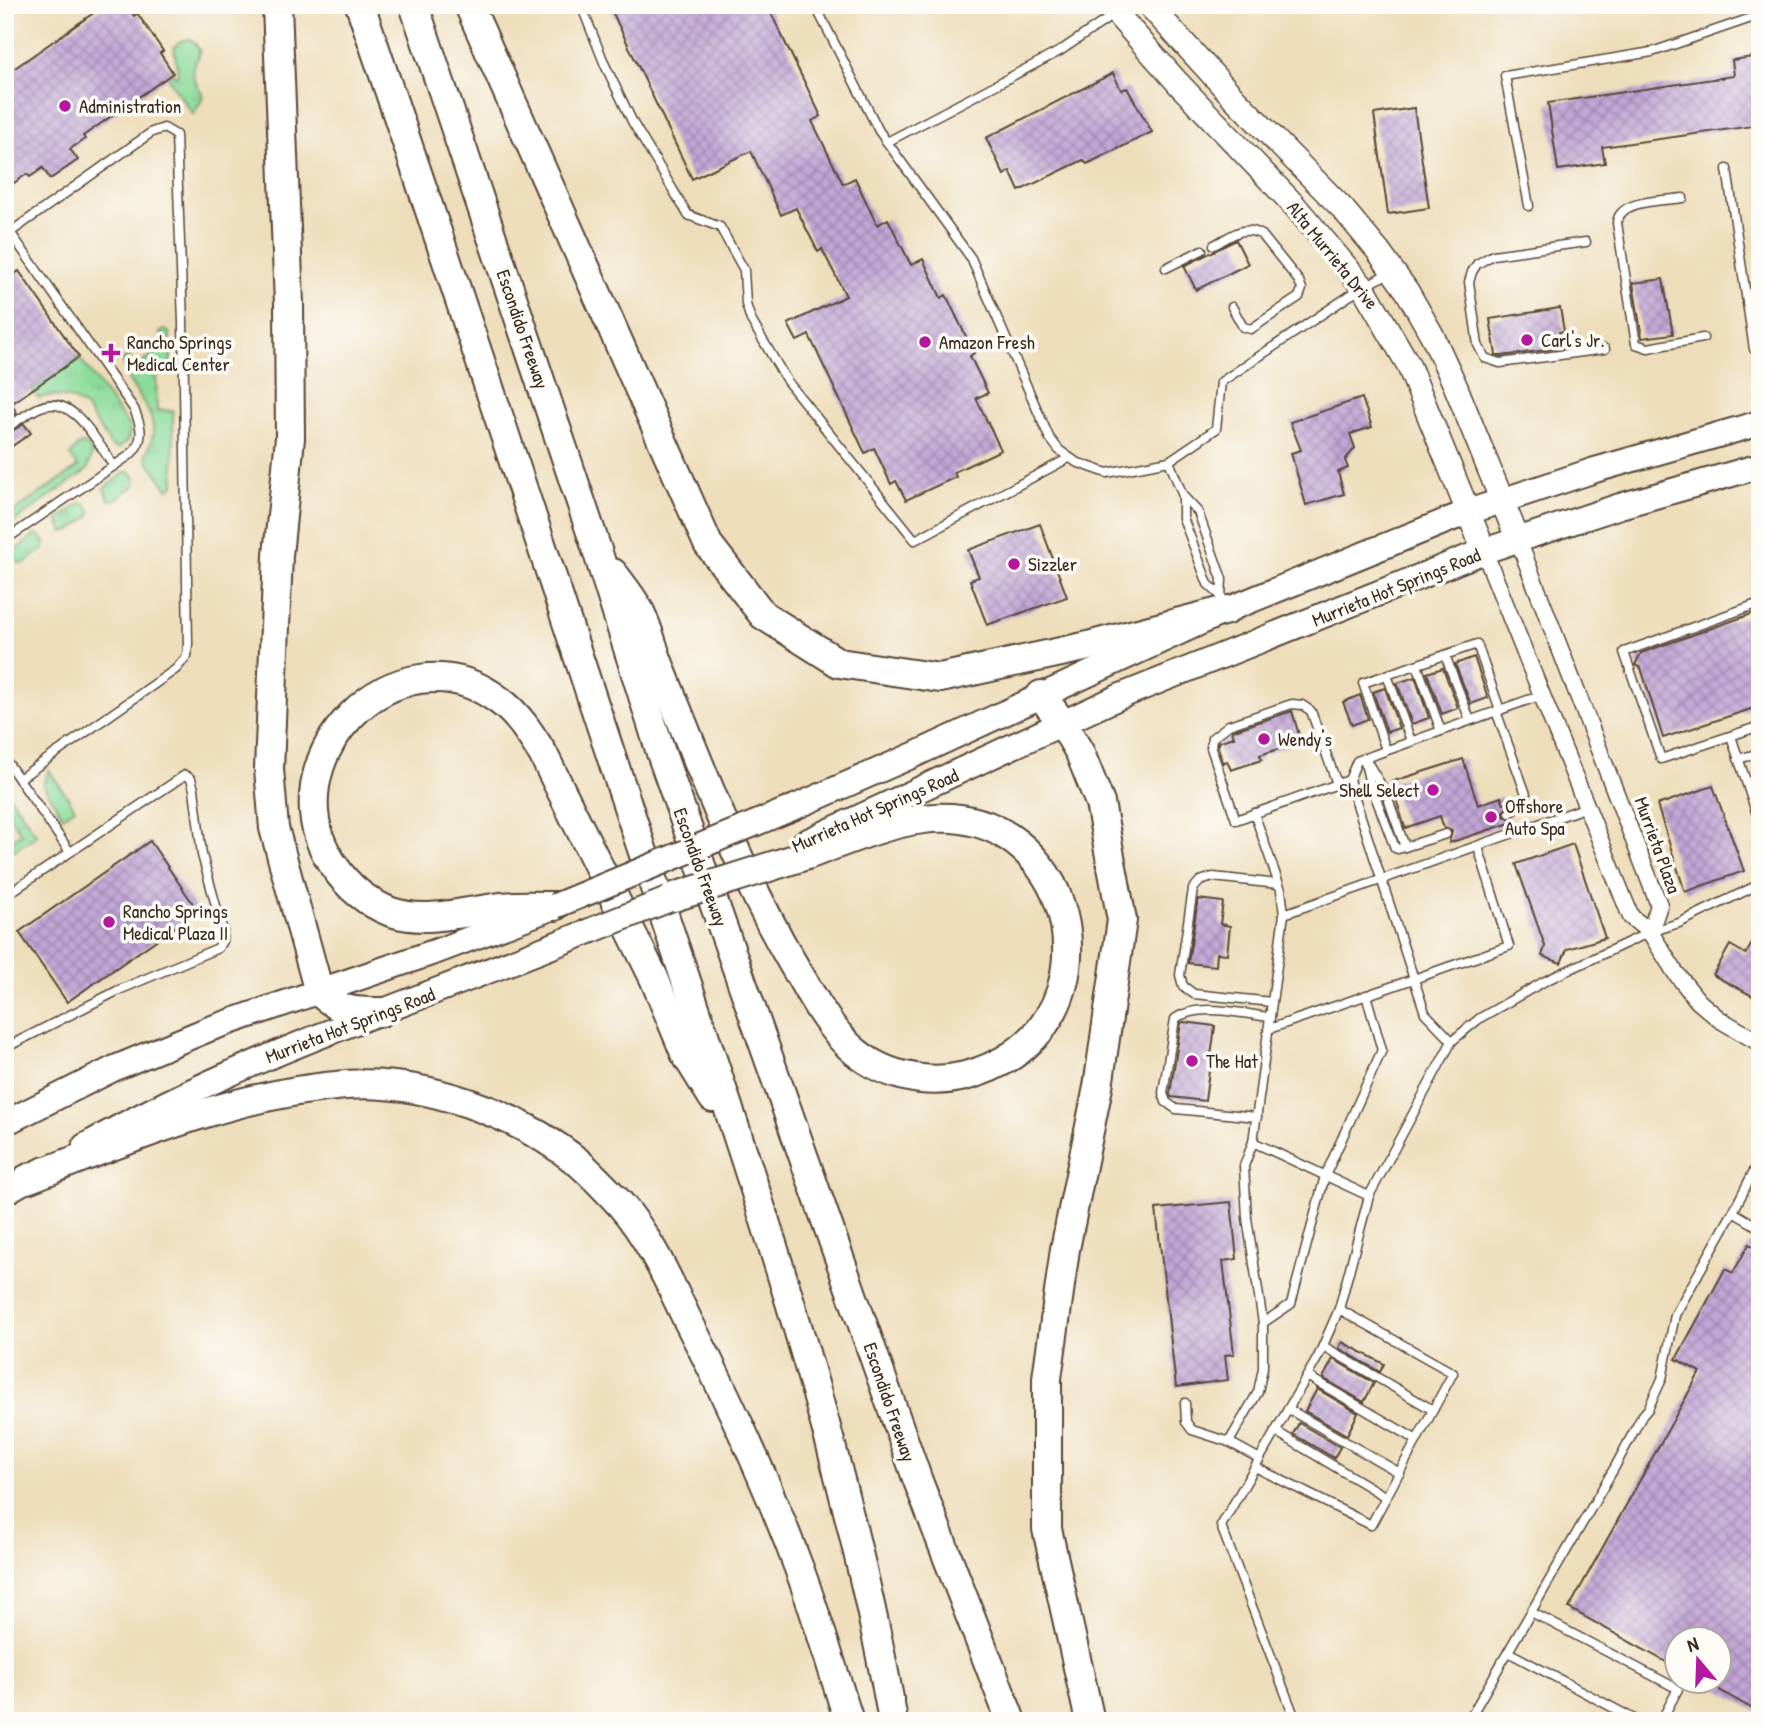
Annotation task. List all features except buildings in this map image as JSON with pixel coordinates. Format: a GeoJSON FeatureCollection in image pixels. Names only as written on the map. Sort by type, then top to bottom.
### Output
{"type":"FeatureCollection","features":[{"type":"Feature","properties":{"kind":"highway"},"geometry":{"type":"LineString","coordinates":[[277,5],[289,304],[290,438],[278,555],[269,769],[274,828],[319,992],[333,1005],[351,1012],[381,1012]]}},
{"type":"Feature","properties":{"kind":"highway"},"geometry":{"type":"LineString","coordinates":[[360,5],[740,1144],[819,1401],[880,1648],[893,1721]]}},
{"type":"Feature","properties":{"kind":"highway","name":"Escondido Freeway"},"geometry":{"type":"LineString","coordinates":[[414,5],[597,550],[661,753],[914,1468],[1011,1721]]}},
{"type":"Feature","properties":{"kind":"highway"},"geometry":{"type":"LineString","coordinates":[[469,5],[708,544],[763,615],[839,663],[940,678],[1084,647],[1224,603]]}},
{"type":"Feature","properties":{"kind":"highway"},"geometry":{"type":"LineString","coordinates":[[597,550],[639,610],[713,799],[735,850],[782,944],[826,1018],[850,1047],[867,1060],[889,1071],[934,1081],[978,1073],[1020,1051],[1049,1017],[1062,988],[1068,944],[1065,922],[1054,890],[1042,870],[1020,845],[990,826],[971,820],[931,817],[902,822],[805,849],[674,897]]}},
{"type":"Feature","properties":{"kind":"highway"},"geometry":{"type":"LineString","coordinates":[[555,906],[505,907],[428,917],[393,912],[373,903],[354,889],[328,857],[315,818],[314,793],[323,755],[334,734],[347,718],[372,697],[392,687],[430,678],[451,679],[470,685],[498,699],[511,710],[529,731],[550,766],[654,978],[685,1053],[740,1144]]}},
{"type":"Feature","properties":{"kind":"highway"},"geometry":{"type":"LineString","coordinates":[[1041,695],[1080,753],[1100,803],[1122,920],[1098,1087],[1065,1250],[1047,1378],[1047,1529],[1090,1721]]}},
{"type":"Feature","properties":{"kind":"highway"},"geometry":{"type":"LineString","coordinates":[[16,1185],[150,1131],[223,1108],[289,1091],[349,1084],[415,1088],[473,1104],[526,1128],[555,1146],[580,1164],[623,1208],[655,1255],[734,1412],[800,1570],[849,1721]]}},
{"type":"Feature","properties":{"kind":"main road","name":"Murrieta Hot Springs Road"},"geometry":{"type":"LineString","coordinates":[[5,1124],[115,1068],[209,1029],[440,950],[555,906],[795,807],[1041,695],[1224,603],[1502,499],[1654,452],[1760,423]]}},
{"type":"Feature","properties":{"kind":"main road","name":"Murrieta Hot Springs Road"},"geometry":{"type":"LineString","coordinates":[[805,849],[1121,696],[1484,551],[1619,506],[1759,467]]}},
{"type":"Feature","properties":{"kind":"main road","name":"Murrieta Hot Springs Road"},"geometry":{"type":"LineString","coordinates":[[16,1185],[190,1091],[271,1055],[674,897]]}},
{"type":"Feature","properties":{"kind":"street","name":"Alta Murrieta Drive"},"geometry":{"type":"LineString","coordinates":[[1149,5],[1235,99],[1343,209],[1393,270],[1432,335],[1518,540]]}},
{"type":"Feature","properties":{"kind":"street","name":"Alta Murrieta Drive"},"geometry":{"type":"LineString","coordinates":[[1118,8],[1294,205],[1363,287],[1408,364],[1484,551]]}},
{"type":"Feature","properties":{"kind":"street","name":"Murrieta Plaza"},"geometry":{"type":"LineString","coordinates":[[1518,540],[1660,905],[1650,932]]}},
{"type":"Feature","properties":{"kind":"street"},"geometry":{"type":"LineString","coordinates":[[1484,551],[1631,917],[1650,932],[1675,972],[1698,1001],[1719,1019],[1760,1043]]}},
{"type":"Feature","properties":{"kind":"lane"},"geometry":{"type":"LineString","coordinates":[[582,5],[605,65],[633,123],[688,215],[720,228],[744,270],[746,304],[751,320],[788,381],[915,540],[1069,458]]}},
{"type":"Feature","properties":{"kind":"lane"},"geometry":{"type":"LineString","coordinates":[[815,5],[878,131],[971,258],[1049,437],[1059,450],[1076,463],[1107,473],[1169,461],[1216,429],[1222,382],[1363,287],[1393,270]]}},
{"type":"Feature","properties":{"kind":"lane"},"geometry":{"type":"LineString","coordinates":[[887,142],[1060,51],[1118,8]]}},
{"type":"Feature","properties":{"kind":"lane"},"geometry":{"type":"LineString","coordinates":[[1529,206],[1505,76],[1652,52],[1760,15]]}},
{"type":"Feature","properties":{"kind":"lane"},"geometry":{"type":"LineString","coordinates":[[5,540],[114,466],[138,447],[142,436],[134,410],[8,234],[152,132],[164,128],[176,135],[183,322],[187,656],[176,669],[19,779]]}},
{"type":"Feature","properties":{"kind":"lane"},"geometry":{"type":"LineString","coordinates":[[1727,169],[1754,349]]}},
{"type":"Feature","properties":{"kind":"lane"},"geometry":{"type":"LineString","coordinates":[[1683,198],[1626,207],[1618,216],[1619,236],[1636,344],[1648,348],[1703,338]]}},
{"type":"Feature","properties":{"kind":"lane"},"geometry":{"type":"LineString","coordinates":[[1214,245],[1246,229],[1254,230],[1262,235],[1300,281],[1302,289],[1299,297],[1251,329],[1243,327],[1232,307]]}},
{"type":"Feature","properties":{"kind":"lane"},"geometry":{"type":"LineString","coordinates":[[1587,242],[1493,255],[1477,264],[1469,282],[1478,345],[1485,358],[1500,363],[1605,349]]}},
{"type":"Feature","properties":{"kind":"lane"},"geometry":{"type":"LineString","coordinates":[[1166,268],[1202,250]]}},
{"type":"Feature","properties":{"kind":"lane"},"geometry":{"type":"LineString","coordinates":[[5,429],[40,406],[66,407],[76,413],[114,466]]}},
{"type":"Feature","properties":{"kind":"lane"},"geometry":{"type":"LineString","coordinates":[[1169,461],[1183,496],[1198,512],[1222,579],[1224,603]]}},
{"type":"Feature","properties":{"kind":"lane"},"geometry":{"type":"LineString","coordinates":[[1183,496],[1183,518],[1208,584],[1224,603]]}},
{"type":"Feature","properties":{"kind":"lane"},"geometry":{"type":"LineString","coordinates":[[1760,603],[1624,652],[1661,759],[1760,726]]}},
{"type":"Feature","properties":{"kind":"lane"},"geometry":{"type":"LineString","coordinates":[[1386,750],[1363,683],[1477,644],[1526,794],[1524,803],[1510,813]]}},
{"type":"Feature","properties":{"kind":"lane"},"geometry":{"type":"LineString","coordinates":[[1445,655],[1470,720]]}},
{"type":"Feature","properties":{"kind":"lane"},"geometry":{"type":"LineString","coordinates":[[1417,664],[1441,731]]}},
{"type":"Feature","properties":{"kind":"lane"},"geometry":{"type":"LineString","coordinates":[[1387,675],[1411,741]]}},
{"type":"Feature","properties":{"kind":"lane"},"geometry":{"type":"LineString","coordinates":[[1452,1041],[1425,1013],[1349,780],[1357,761],[1542,695]]}},
{"type":"Feature","properties":{"kind":"lane"},"geometry":{"type":"LineString","coordinates":[[1337,784],[1311,711],[1302,705],[1292,704],[1229,725],[1212,738],[1211,748],[1236,820],[1349,780]]}},
{"type":"Feature","properties":{"kind":"lane"},"geometry":{"type":"LineString","coordinates":[[1731,736],[1760,824]]}},
{"type":"Feature","properties":{"kind":"lane"},"geometry":{"type":"LineString","coordinates":[[1738,759],[1760,753]]}},
{"type":"Feature","properties":{"kind":"lane"},"geometry":{"type":"LineString","coordinates":[[1364,758],[1386,793],[1405,847],[1446,834]]}},
{"type":"Feature","properties":{"kind":"lane"},"geometry":{"type":"LineString","coordinates":[[5,759],[70,852]]}},
{"type":"Feature","properties":{"kind":"lane"},"geometry":{"type":"LineString","coordinates":[[5,896],[185,775],[191,779],[202,855],[223,931],[222,942],[218,948],[119,990],[5,1048]]}},
{"type":"Feature","properties":{"kind":"lane"},"geometry":{"type":"LineString","coordinates":[[1284,914],[1478,848],[1587,807]]}},
{"type":"Feature","properties":{"kind":"lane"},"geometry":{"type":"LineString","coordinates":[[1229,1443],[1258,1392],[1263,1368],[1263,1323],[1247,1218],[1244,1166],[1253,1142],[1257,1117],[1284,914],[1278,884],[1254,813]]}},
{"type":"Feature","properties":{"kind":"lane"},"geometry":{"type":"LineString","coordinates":[[1269,1028],[1509,946],[1478,848]]}},
{"type":"Feature","properties":{"kind":"lane"},"geometry":{"type":"LineString","coordinates":[[1272,1002],[1194,994],[1183,986],[1180,975],[1193,889],[1200,881],[1213,877],[1278,884]]}},
{"type":"Feature","properties":{"kind":"lane"},"geometry":{"type":"LineString","coordinates":[[1296,1721],[1221,1526],[1323,1346],[1339,1308],[1369,1196],[1452,1041],[1480,1018],[1545,981],[1650,932],[1679,923],[1760,884]]}},
{"type":"Feature","properties":{"kind":"lane"},"geometry":{"type":"LineString","coordinates":[[1263,1323],[1292,1304],[1325,1176],[1382,1050],[1366,996]]}},
{"type":"Feature","properties":{"kind":"lane"},"geometry":{"type":"LineString","coordinates":[[1257,1117],[1175,1109],[1166,1102],[1163,1093],[1175,1019],[1184,1012],[1196,1009],[1270,1017]]}},
{"type":"Feature","properties":{"kind":"lane"},"geometry":{"type":"LineString","coordinates":[[1253,1142],[1369,1196]]}},
{"type":"Feature","properties":{"kind":"lane"},"geometry":{"type":"LineString","coordinates":[[1468,1721],[1648,1409],[1662,1379],[1675,1315],[1760,1159]]}},
{"type":"Feature","properties":{"kind":"lane"},"geometry":{"type":"LineString","coordinates":[[1733,1212],[1760,1228]]}},
{"type":"Feature","properties":{"kind":"lane"},"geometry":{"type":"LineString","coordinates":[[1255,1467],[1371,1525],[1453,1373],[1339,1308]]}},
{"type":"Feature","properties":{"kind":"lane"},"geometry":{"type":"LineString","coordinates":[[1323,1346],[1433,1410]]}},
{"type":"Feature","properties":{"kind":"lane"},"geometry":{"type":"LineString","coordinates":[[1307,1376],[1417,1440]]}},
{"type":"Feature","properties":{"kind":"lane"},"geometry":{"type":"LineString","coordinates":[[1185,1403],[1186,1422],[1192,1430],[1229,1443],[1260,1459]]}},
{"type":"Feature","properties":{"kind":"lane"},"geometry":{"type":"LineString","coordinates":[[1288,1409],[1400,1473]]}},
{"type":"Feature","properties":{"kind":"lane"},"geometry":{"type":"LineString","coordinates":[[1275,1432],[1386,1497]]}},
{"type":"Feature","properties":{"kind":"lane"},"geometry":{"type":"LineString","coordinates":[[1531,1612],[1678,1689],[1661,1721]]}},
{"type":"Feature","properties":{"kind":"lane"},"geometry":{"type":"LineString","coordinates":[[1508,1652],[1637,1721]]}},
{"type":"Feature","properties":{"kind":"green space"},"geometry":{"type":"Polygon","coordinates":[[[191,39],[199,50],[193,74],[203,96],[193,114],[167,77],[173,73],[175,76],[178,74],[175,46],[182,40],[191,39]]]}},
{"type":"Feature","properties":{"kind":"green space"},"geometry":{"type":"Polygon","coordinates":[[[165,330],[170,333],[171,367],[169,370],[156,371],[157,410],[173,411],[174,486],[168,489],[146,458],[153,436],[152,422],[129,380],[123,361],[128,356],[135,367],[168,344],[160,333],[165,330]]]}},
{"type":"Feature","properties":{"kind":"green space"},"geometry":{"type":"Polygon","coordinates":[[[79,357],[128,425],[128,438],[118,449],[112,447],[85,407],[63,397],[38,398],[32,390],[79,357]]]}},
{"type":"Feature","properties":{"kind":"green space"},"geometry":{"type":"Polygon","coordinates":[[[83,444],[87,445],[92,455],[87,470],[5,528],[5,518],[78,467],[70,455],[83,444]]]}},
{"type":"Feature","properties":{"kind":"green space"},"geometry":{"type":"Polygon","coordinates":[[[126,472],[131,472],[136,480],[135,485],[115,500],[109,500],[104,488],[126,472]]]}},
{"type":"Feature","properties":{"kind":"green space"},"geometry":{"type":"Polygon","coordinates":[[[81,503],[86,504],[91,512],[89,517],[70,531],[63,532],[58,520],[81,503]]]}},
{"type":"Feature","properties":{"kind":"green space"},"geometry":{"type":"Polygon","coordinates":[[[35,535],[40,536],[45,543],[44,549],[24,563],[18,563],[12,555],[13,552],[35,535]]]}},
{"type":"Feature","properties":{"kind":"green space"},"geometry":{"type":"Polygon","coordinates":[[[49,770],[75,808],[63,816],[43,785],[49,770]]]}},
{"type":"Feature","properties":{"kind":"green space"},"geometry":{"type":"Polygon","coordinates":[[[5,789],[37,835],[5,857],[5,844],[21,833],[5,810],[5,789]]]}},
{"type":"Feature","properties":{"kind":"place","name":"Administration"},"geometry":{"type":"Point","coordinates":[65,106]}},
{"type":"Feature","properties":{"kind":"place","name":"Carl's Jr."},"geometry":{"type":"Point","coordinates":[1527,340]}},
{"type":"Feature","properties":{"kind":"place","name":"Amazon Fresh"},"geometry":{"type":"Point","coordinates":[925,342]}},
{"type":"Feature","properties":{"kind":"place","name":"Rancho Springs Medical Center"},"geometry":{"type":"Point","coordinates":[111,353]}},
{"type":"Feature","properties":{"kind":"place","name":"Sizzler"},"geometry":{"type":"Point","coordinates":[1014,564]}},
{"type":"Feature","properties":{"kind":"place","name":"Wendy's"},"geometry":{"type":"Point","coordinates":[1264,739]}},
{"type":"Feature","properties":{"kind":"place","name":"Shell Select"},"geometry":{"type":"Point","coordinates":[1433,790]}},
{"type":"Feature","properties":{"kind":"place","name":"Offshore Auto Spa"},"geometry":{"type":"Point","coordinates":[1491,817]}},
{"type":"Feature","properties":{"kind":"place","name":"Rancho Springs Medical Plaza II"},"geometry":{"type":"Point","coordinates":[109,922]}},
{"type":"Feature","properties":{"kind":"place","name":"The Hat"},"geometry":{"type":"Point","coordinates":[1192,1061]}}]}
